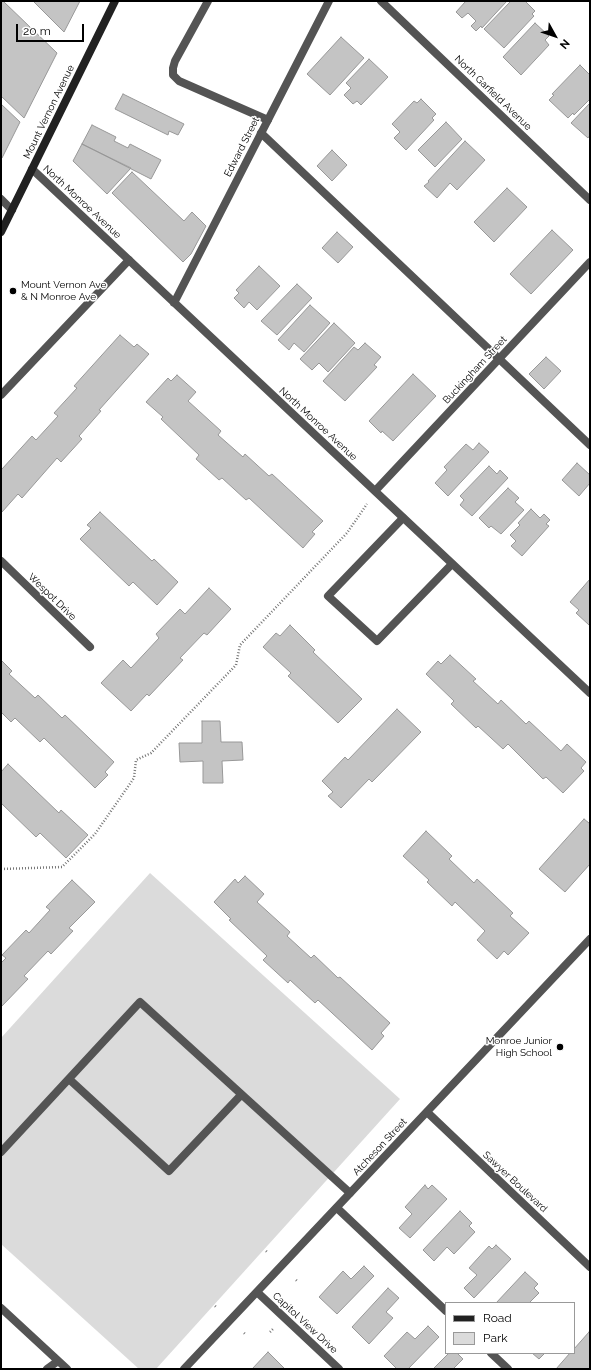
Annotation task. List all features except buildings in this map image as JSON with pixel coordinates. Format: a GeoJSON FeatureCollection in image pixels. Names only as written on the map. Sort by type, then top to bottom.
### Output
{"type":"FeatureCollection","features":[{"type":"Feature","properties":{"kind":"street","name":"Mount Vernon Avenue"},"geometry":{"type":"LineString","coordinates":[[1,232],[115,1]]}},
{"type":"Feature","properties":{"kind":"street"},"geometry":{"type":"LineString","coordinates":[[208,1],[172,68],[174,75],[179,81],[268,120]]}},
{"type":"Feature","properties":{"kind":"street","name":"Edward Street"},"geometry":{"type":"LineString","coordinates":[[174,303],[329,1]]}},
{"type":"Feature","properties":{"kind":"street","name":"North Garfield Avenue"},"geometry":{"type":"LineString","coordinates":[[381,1],[590,200]]}},
{"type":"Feature","properties":{"kind":"street"},"geometry":{"type":"LineString","coordinates":[[261,133],[590,445]]}},
{"type":"Feature","properties":{"kind":"street","name":"North Monroe Avenue"},"geometry":{"type":"LineString","coordinates":[[32,169],[590,693]]}},
{"type":"Feature","properties":{"kind":"street"},"geometry":{"type":"LineString","coordinates":[[1,199],[12,210]]}},
{"type":"Feature","properties":{"kind":"street"},"geometry":{"type":"LineString","coordinates":[[1,395],[129,260]]}},
{"type":"Feature","properties":{"kind":"street","name":"Buckingham Street"},"geometry":{"type":"LineString","coordinates":[[375,492],[590,262]]}},
{"type":"Feature","properties":{"kind":"street"},"geometry":{"type":"LineString","coordinates":[[403,518],[328,596],[377,641],[452,564]]}},
{"type":"Feature","properties":{"kind":"street","name":"Wespot Drive"},"geometry":{"type":"LineString","coordinates":[[1,561],[90,647]]}},
{"type":"Feature","properties":{"kind":"street","name":"Atcheson Street"},"geometry":{"type":"LineString","coordinates":[[184,1369],[590,939]]}},
{"type":"Feature","properties":{"kind":"street"},"geometry":{"type":"LineString","coordinates":[[1,1152],[140,1002],[350,1193]]}},
{"type":"Feature","properties":{"kind":"street"},"geometry":{"type":"LineString","coordinates":[[69,1079],[169,1171],[241,1095]]}},
{"type":"Feature","properties":{"kind":"street","name":"Sawyer Boulevard"},"geometry":{"type":"LineString","coordinates":[[427,1112],[590,1267]]}},
{"type":"Feature","properties":{"kind":"street"},"geometry":{"type":"LineString","coordinates":[[337,1208],[445,1310]]}},
{"type":"Feature","properties":{"kind":"street","name":"Capitol View Drive"},"geometry":{"type":"LineString","coordinates":[[257,1292],[339,1369]]}},
{"type":"Feature","properties":{"kind":"street"},"geometry":{"type":"LineString","coordinates":[[1,1308],[67,1369]]}},
{"type":"Feature","properties":{"kind":"street"},"geometry":{"type":"LineString","coordinates":[[492,1354],[508,1369]]}},
{"type":"Feature","properties":{"kind":"street"},"geometry":{"type":"LineString","coordinates":[[47,1369],[58,1361]]}},
{"type":"Feature","properties":{"kind":"path"},"geometry":{"type":"LineString","coordinates":[[1,869],[62,867],[95,834],[134,778],[136,760],[151,753],[236,665],[240,645],[347,534],[375,492]]}},
{"type":"Feature","properties":{"kind":"path"},"geometry":{"type":"LineString","coordinates":[[270,1332],[273,1329]]}},
{"type":"Feature","properties":{"kind":"green space"},"geometry":{"type":"Polygon","coordinates":[[[150,873],[400,1099],[156,1369],[139,1369],[1,1244],[1,1038],[150,873]]]}},
{"type":"Feature","properties":{"kind":"place","name":"Mount Vernon Ave & N Monroe Ave"},"geometry":{"type":"Point","coordinates":[13,291]}},
{"type":"Feature","properties":{"kind":"place","name":"Monroe Junior High School"},"geometry":{"type":"Point","coordinates":[560,1047]}}]}
